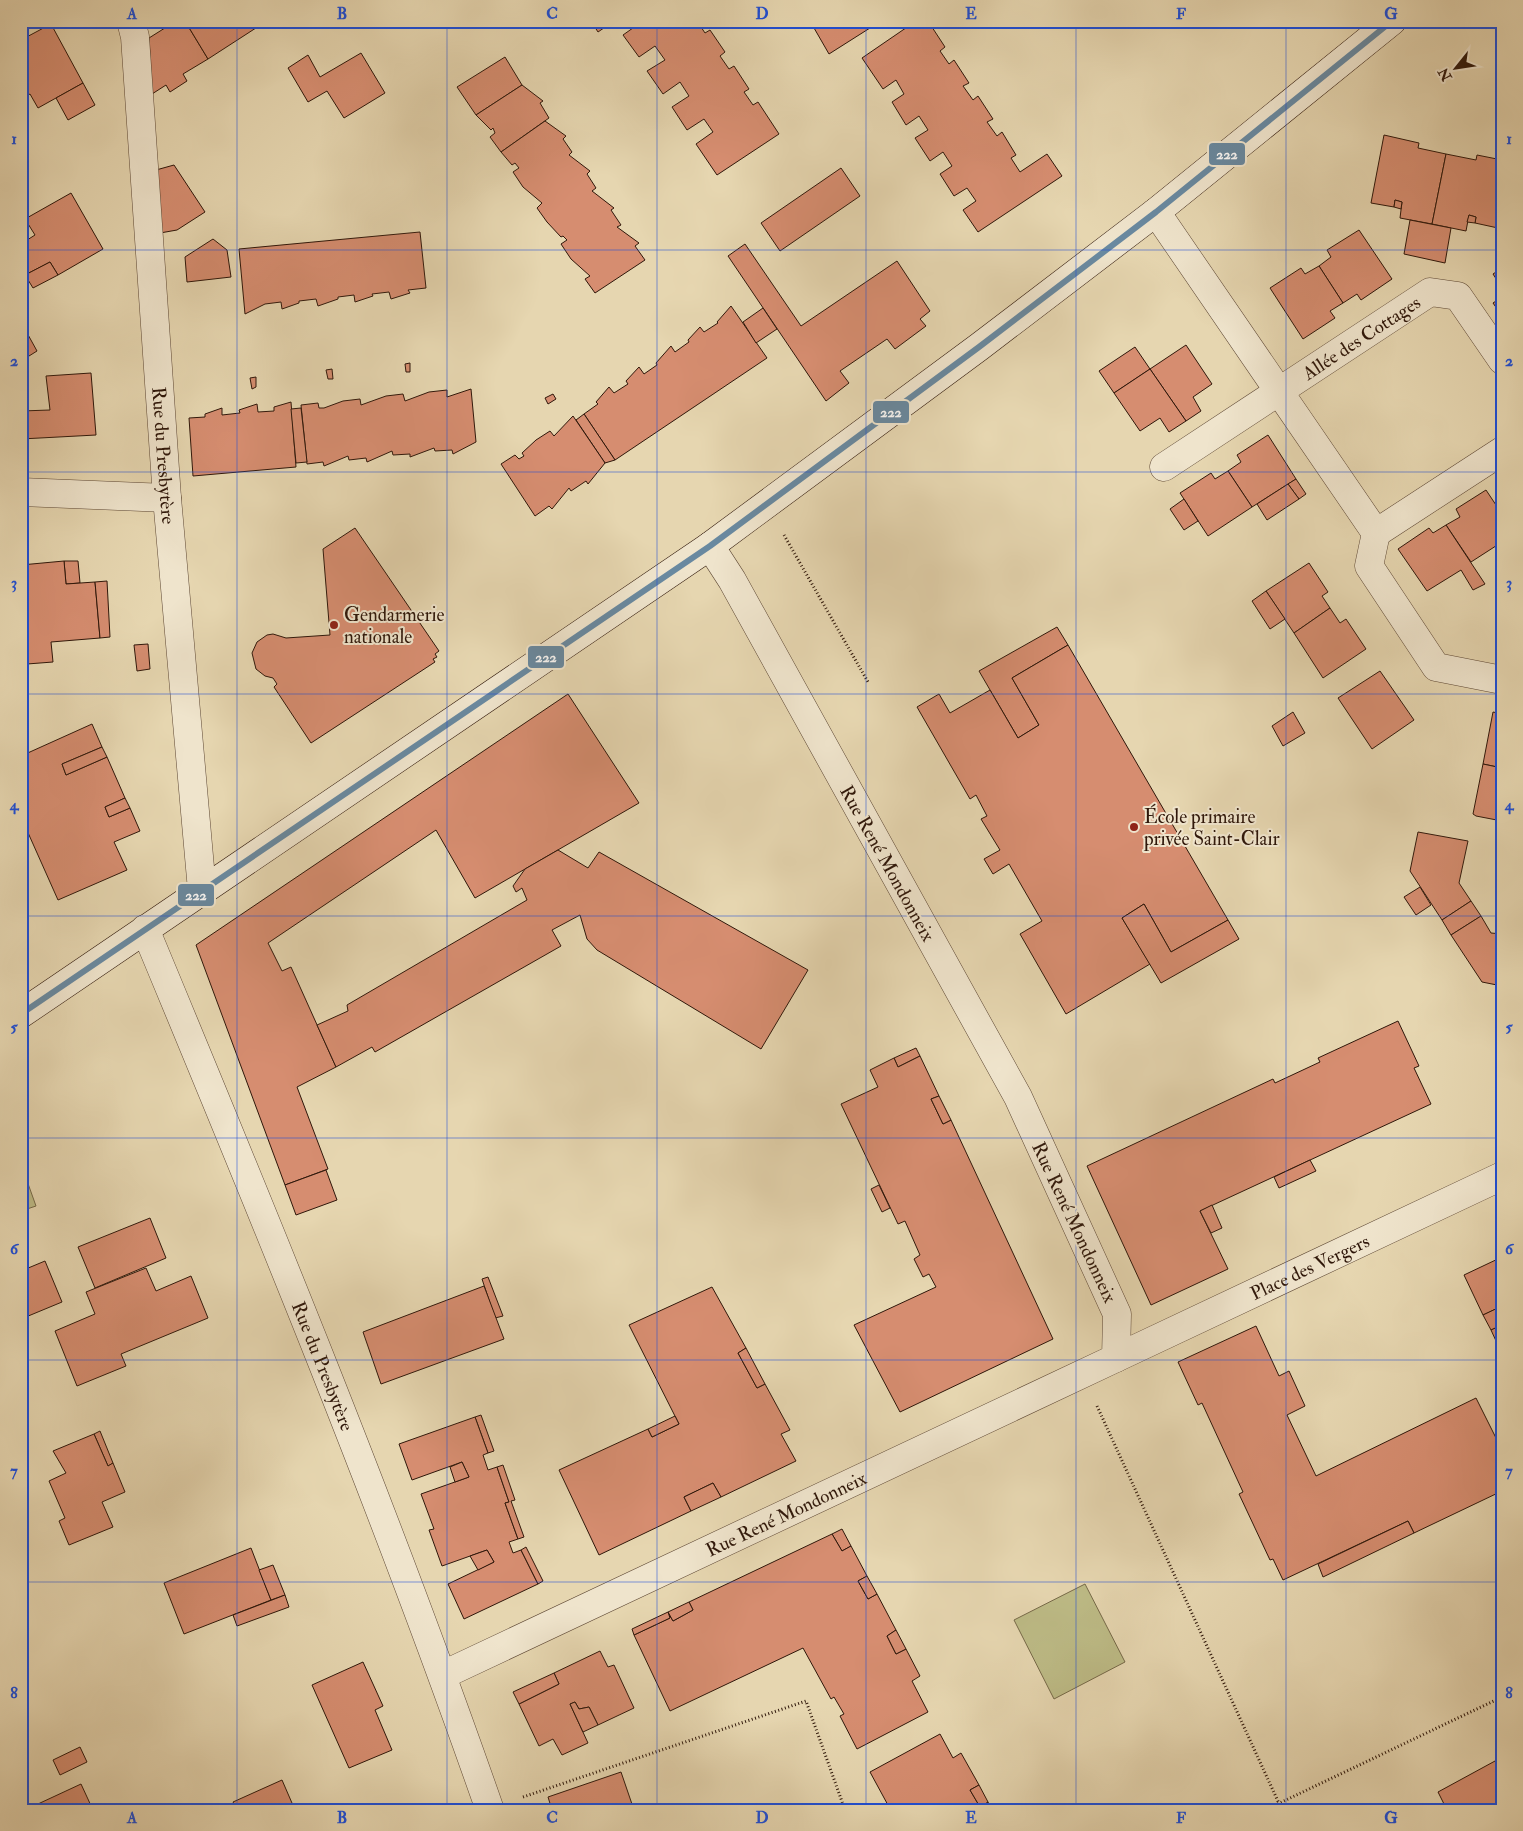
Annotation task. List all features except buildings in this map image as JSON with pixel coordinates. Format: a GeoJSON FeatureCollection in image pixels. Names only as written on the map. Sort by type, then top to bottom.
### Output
{"type":"FeatureCollection","features":[{"type":"Feature","properties":{"kind":"street","name":"Rue du Presbytère"},"geometry":{"type":"LineString","coordinates":[[131,21],[136,47],[167,498],[202,890]]}},
{"type":"Feature","properties":{"kind":"street"},"geometry":{"type":"LineString","coordinates":[[21,1014],[710,546],[979,348],[1156,212],[1392,21]]}},
{"type":"Feature","properties":{"kind":"street"},"geometry":{"type":"LineString","coordinates":[[1156,212],[1376,533],[1370,566],[1436,667],[1502,680]]}},
{"type":"Feature","properties":{"kind":"street","name":"Allée des Cottages"},"geometry":{"type":"LineString","coordinates":[[1164,467],[1430,292],[1458,296],[1502,360]]}},
{"type":"Feature","properties":{"kind":"street"},"geometry":{"type":"LineString","coordinates":[[1376,533],[1502,451]]}},
{"type":"Feature","properties":{"kind":"street"},"geometry":{"type":"LineString","coordinates":[[21,492],[167,498]]}},
{"type":"Feature","properties":{"kind":"street","name":"Rue René Mondonneix"},"geometry":{"type":"LineString","coordinates":[[443,1675],[1116,1358],[1117,1314],[1018,1097],[732,580],[710,546]]}},
{"type":"Feature","properties":{"kind":"street","name":"Rue du Presbytère"},"geometry":{"type":"LineString","coordinates":[[145,928],[253,1191],[443,1675],[490,1809]]}},
{"type":"Feature","properties":{"kind":"street","name":"Place des Vergers"},"geometry":{"type":"LineString","coordinates":[[1116,1358],[1502,1176]]}},
{"type":"Feature","properties":{"kind":"path"},"geometry":{"type":"LineString","coordinates":[[765,505],[805,570],[868,682]]}},
{"type":"Feature","properties":{"kind":"path"},"geometry":{"type":"LineString","coordinates":[[1083,1374],[1282,1810]]}},
{"type":"Feature","properties":{"kind":"path"},"geometry":{"type":"LineString","coordinates":[[1265,1810],[1502,1696]]}},
{"type":"Feature","properties":{"kind":"path"},"geometry":{"type":"LineString","coordinates":[[490,1809],[806,1701],[845,1810]]}},
{"type":"Feature","properties":{"kind":"shaded area"},"geometry":{"type":"Polygon","coordinates":[[[21,1164],[36,1206],[21,1211],[21,1164]]]}},
{"type":"Feature","properties":{"kind":"shaded area"},"geometry":{"type":"Polygon","coordinates":[[[1085,1584],[1125,1662],[1054,1699],[1014,1620],[1085,1584]]]}},
{"type":"Feature","properties":{"kind":"transit line","name":"222"},"geometry":{"type":"LineString","coordinates":[[21,1014],[710,546],[979,347],[1156,212],[1392,21]]}},
{"type":"Feature","properties":{"kind":"place","name":"Gendarmerie nationale"},"geometry":{"type":"Point","coordinates":[334,625]}},
{"type":"Feature","properties":{"kind":"place","name":"École primaire privée Saint-Clair"},"geometry":{"type":"Point","coordinates":[1134,827]}}]}
